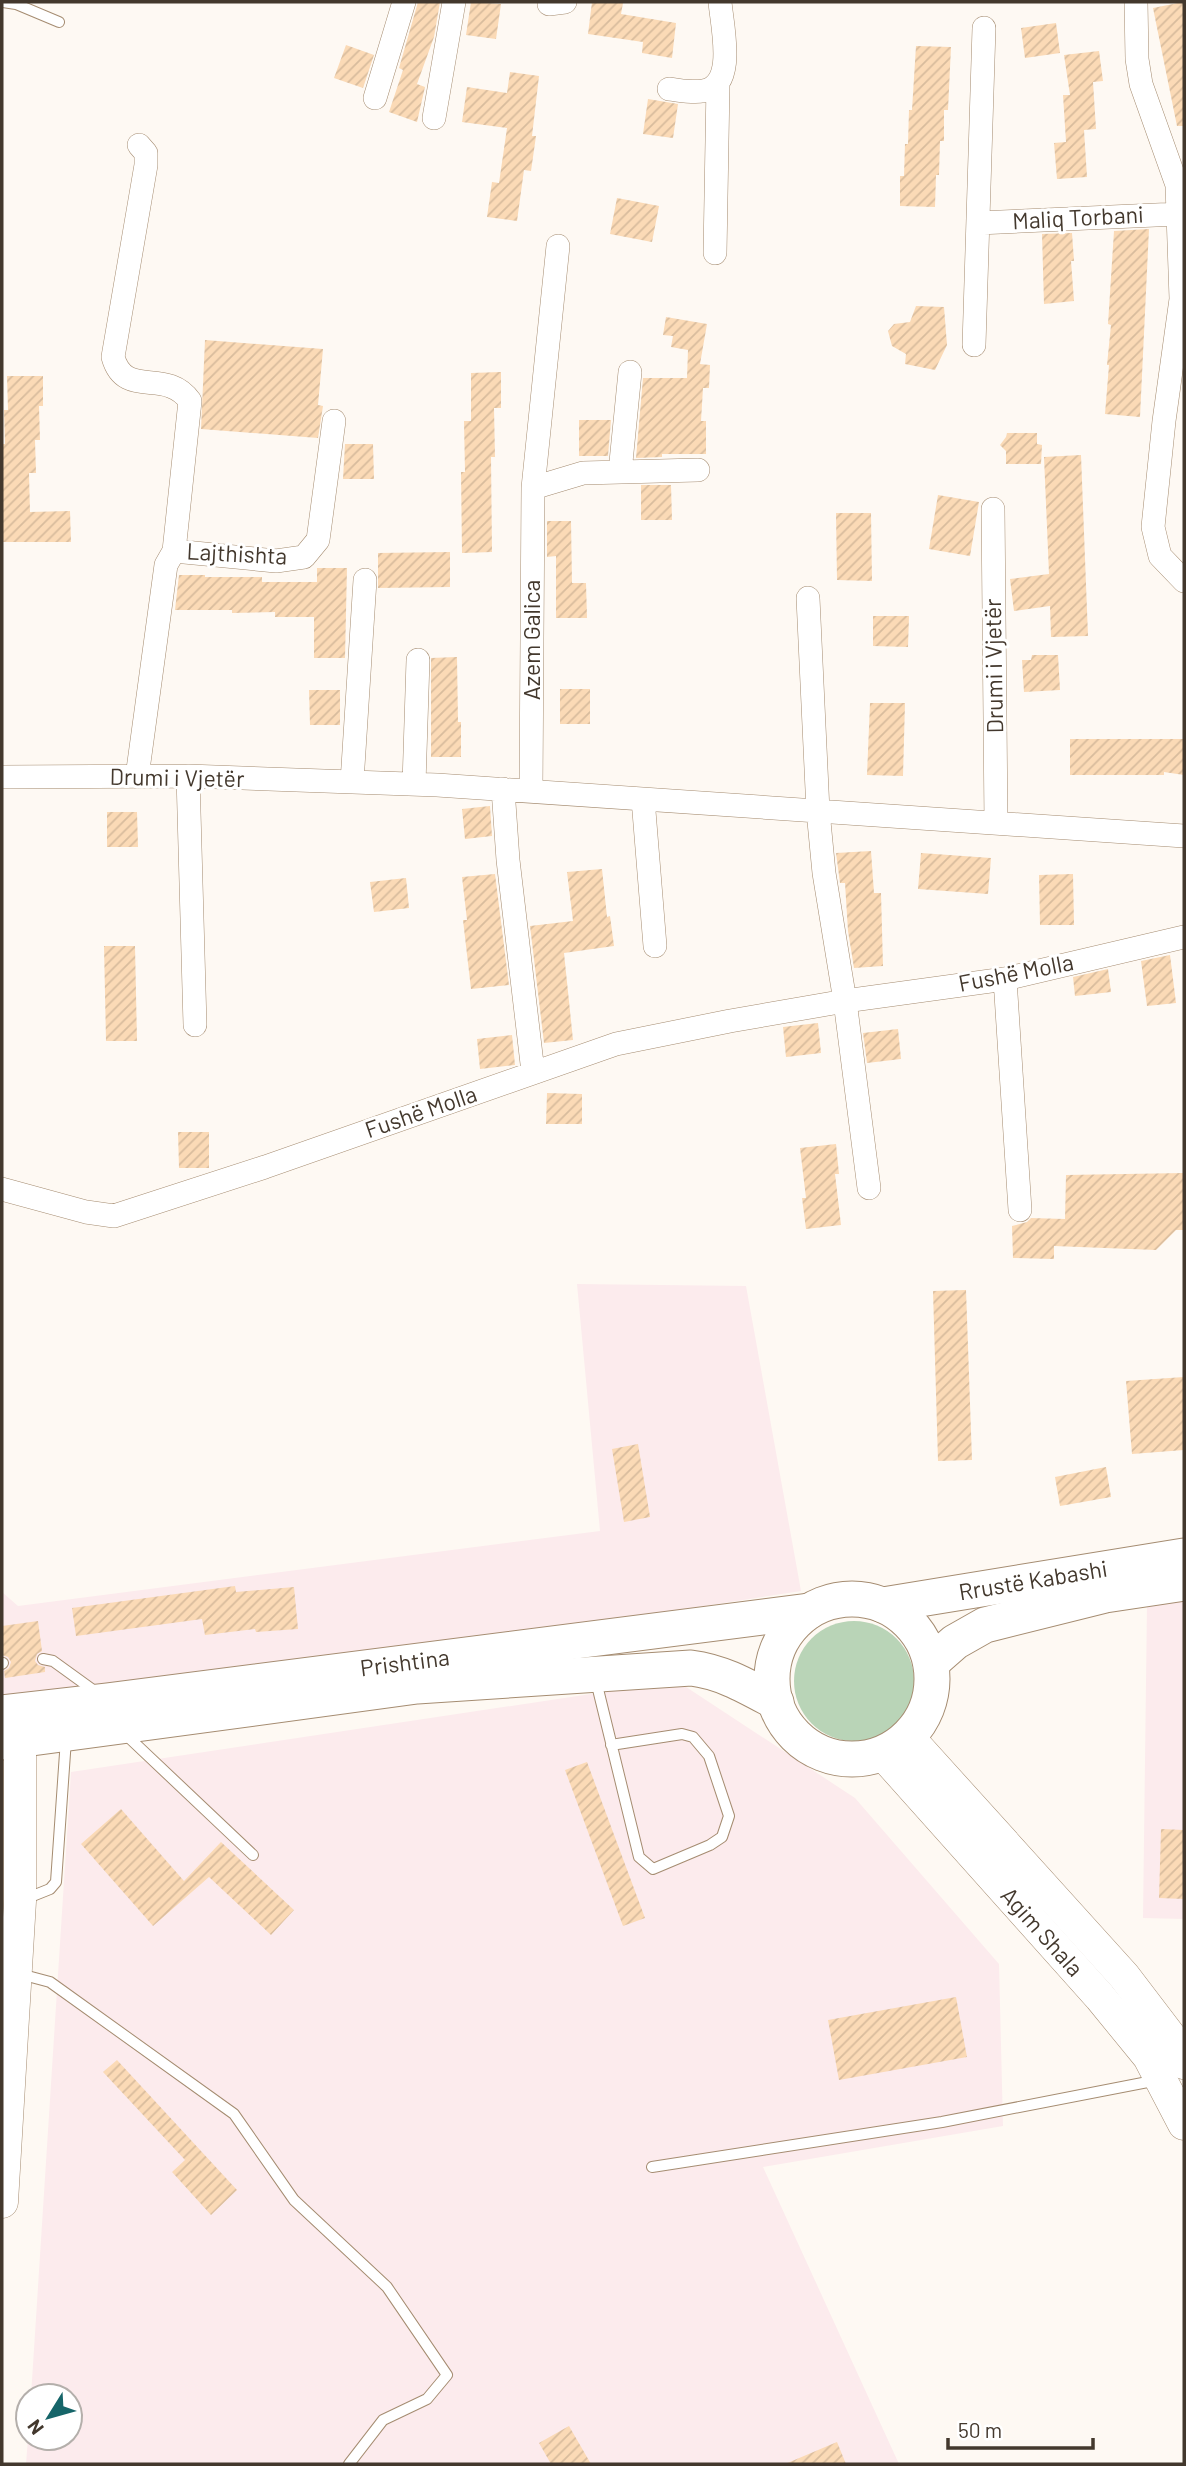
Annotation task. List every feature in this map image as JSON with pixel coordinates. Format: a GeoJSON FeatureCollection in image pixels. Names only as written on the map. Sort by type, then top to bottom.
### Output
{"type":"FeatureCollection","features":[{"type":"Feature","properties":{"kind":"main road","name":"Rrustë Kabashi"},"geometry":{"type":"LineString","coordinates":[[883,1605],[1184,1556]]}},
{"type":"Feature","properties":{"kind":"main road","name":"Rrustë Kabashi"},"geometry":{"type":"LineString","coordinates":[[931,1663],[955,1642],[985,1625],[1105,1595],[1184,1583]]}},
{"type":"Feature","properties":{"kind":"main road","name":"Prishtina"},"geometry":{"type":"LineString","coordinates":[[9,1726],[66,1733],[112,1713],[413,1660],[809,1611],[833,1601],[858,1599],[883,1605],[905,1619],[922,1639],[931,1663],[929,1703],[920,1721],[895,1745],[864,1758],[845,1758],[810,1746],[789,1727],[776,1702],[772,1676],[777,1651],[790,1629],[809,1611]]}},
{"type":"Feature","properties":{"kind":"main road","name":"Prishtina"},"geometry":{"type":"LineString","coordinates":[[9,1726],[112,1713],[417,1686],[691,1668],[709,1670],[732,1678],[776,1702]]}},
{"type":"Feature","properties":{"kind":"main road"},"geometry":{"type":"LineString","coordinates":[[2,2202],[20,1901],[9,1726]]}},
{"type":"Feature","properties":{"kind":"main road","name":"Agim Shala"},"geometry":{"type":"LineString","coordinates":[[895,1745],[1149,2057],[1172,2071],[1184,2124]]}},
{"type":"Feature","properties":{"kind":"street"},"geometry":{"type":"LineString","coordinates":[[375,98],[404,2]]}},
{"type":"Feature","properties":{"kind":"street"},"geometry":{"type":"LineString","coordinates":[[434,118],[454,2]]}},
{"type":"Feature","properties":{"kind":"street"},"geometry":{"type":"LineString","coordinates":[[715,253],[718,85],[725,72],[720,2]]}},
{"type":"Feature","properties":{"kind":"street","name":"Maliq Torbani"},"geometry":{"type":"LineString","coordinates":[[1136,2],[1137,59],[1141,84],[1177,185],[1181,299],[1153,527],[1160,556],[1184,581]]}},
{"type":"Feature","properties":{"kind":"street"},"geometry":{"type":"LineString","coordinates":[[974,345],[984,28]]}},
{"type":"Feature","properties":{"kind":"street"},"geometry":{"type":"LineString","coordinates":[[669,89],[704,91],[718,85]]}},
{"type":"Feature","properties":{"kind":"street"},"geometry":{"type":"LineString","coordinates":[[139,145],[146,153],[146,165],[113,356],[117,370],[128,380],[182,389],[190,401],[174,551]]}},
{"type":"Feature","properties":{"kind":"street","name":"Maliq Torbani"},"geometry":{"type":"LineString","coordinates":[[978,223],[1178,214]]}},
{"type":"Feature","properties":{"kind":"street","name":"Azem Galica"},"geometry":{"type":"LineString","coordinates":[[531,791],[533,488],[558,246]]}},
{"type":"Feature","properties":{"kind":"street"},"geometry":{"type":"LineString","coordinates":[[620,472],[630,372]]}},
{"type":"Feature","properties":{"kind":"street","name":"Lajthishta"},"geometry":{"type":"LineString","coordinates":[[137,777],[166,565],[174,551],[276,561],[304,557],[318,540],[334,421]]}},
{"type":"Feature","properties":{"kind":"street"},"geometry":{"type":"LineString","coordinates":[[533,488],[583,473],[698,470]]}},
{"type":"Feature","properties":{"kind":"street","name":"Drumi i Vjetër"},"geometry":{"type":"LineString","coordinates":[[993,509],[996,823]]}},
{"type":"Feature","properties":{"kind":"street"},"geometry":{"type":"LineString","coordinates":[[352,782],[365,580]]}},
{"type":"Feature","properties":{"kind":"street"},"geometry":{"type":"LineString","coordinates":[[808,598],[818,811],[824,873],[845,1001],[869,1188]]}},
{"type":"Feature","properties":{"kind":"street"},"geometry":{"type":"LineString","coordinates":[[414,784],[418,660]]}},
{"type":"Feature","properties":{"kind":"street"},"geometry":{"type":"LineString","coordinates":[[188,776],[195,1025]]}},
{"type":"Feature","properties":{"kind":"street","name":"Drumi i Vjetër"},"geometry":{"type":"LineString","coordinates":[[2,777],[188,776],[414,784],[1184,836]]}},
{"type":"Feature","properties":{"kind":"street"},"geometry":{"type":"LineString","coordinates":[[503,789],[508,860],[533,1072]]}},
{"type":"Feature","properties":{"kind":"street"},"geometry":{"type":"LineString","coordinates":[[643,799],[655,946]]}},
{"type":"Feature","properties":{"kind":"street","name":"Fushë Molla"},"geometry":{"type":"LineString","coordinates":[[2,1189],[86,1212],[114,1216],[265,1167],[616,1044],[845,1001],[1004,979],[1184,937]]}},
{"type":"Feature","properties":{"kind":"street"},"geometry":{"type":"LineString","coordinates":[[1004,979],[1020,1210]]}},
{"type":"Feature","properties":{"kind":"lane"},"geometry":{"type":"LineString","coordinates":[[3,2],[16,4],[59,22]]}},
{"type":"Feature","properties":{"kind":"lane"},"geometry":{"type":"LineString","coordinates":[[43,1659],[53,1661],[74,1674],[253,1855]]}},
{"type":"Feature","properties":{"kind":"lane"},"geometry":{"type":"LineString","coordinates":[[594,1674],[611,1745],[639,1857],[653,1869],[710,1845],[722,1837],[729,1816],[709,1756],[693,1737],[682,1734],[611,1745]]}},
{"type":"Feature","properties":{"kind":"lane"},"geometry":{"type":"LineString","coordinates":[[20,1901],[50,1889],[56,1882],[66,1733]]}},
{"type":"Feature","properties":{"kind":"lane"},"geometry":{"type":"LineString","coordinates":[[15,1972],[50,1982],[234,2114],[294,2200],[387,2287],[447,2375],[427,2399],[383,2420],[349,2464]]}},
{"type":"Feature","properties":{"kind":"lane"},"geometry":{"type":"LineString","coordinates":[[653,2166],[942,2122],[1172,2071]]}},
{"type":"Feature","properties":{"kind":"shaded area"},"geometry":{"type":"Polygon","coordinates":[[[577,1284],[746,1286],[801,1591],[2,1715],[2,1592],[18,1606],[600,1531],[577,1284]]]}},
{"type":"Feature","properties":{"kind":"shaded area"},"geometry":{"type":"Polygon","coordinates":[[[1184,1597],[1184,1919],[1143,1918],[1147,1604],[1184,1597]]]}},
{"type":"Feature","properties":{"kind":"shaded area"},"geometry":{"type":"Polygon","coordinates":[[[677,1681],[855,1798],[999,1964],[1003,2126],[763,2167],[899,2464],[26,2464],[27,2452],[84,2452],[84,2382],[32,2382],[71,1772],[677,1681]]]}},
{"type":"Feature","properties":{"kind":"green space"},"geometry":{"type":"Polygon","coordinates":[[[854,1621],[877,1626],[896,1639],[909,1658],[914,1681],[909,1704],[896,1723],[877,1736],[854,1741],[831,1736],[812,1723],[799,1704],[794,1681],[799,1658],[812,1639],[831,1626],[854,1621]]]}},
{"type":"Feature","properties":{"kind":"building"},"geometry":{"type":"Polygon","coordinates":[[[418,2],[440,2],[434,37],[417,84],[425,87],[417,122],[389,112],[403,70],[399,68],[418,2]]]}},
{"type":"Feature","properties":{"kind":"building"},"geometry":{"type":"Polygon","coordinates":[[[471,2],[501,4],[496,39],[466,35],[471,2]]]}},
{"type":"Feature","properties":{"kind":"building"},"geometry":{"type":"Polygon","coordinates":[[[592,2],[623,3],[621,14],[676,23],[672,58],[642,53],[643,42],[588,34],[592,2]]]}},
{"type":"Feature","properties":{"kind":"building"},"geometry":{"type":"Polygon","coordinates":[[[1183,2],[1184,126],[1177,126],[1153,8],[1183,2]]]}},
{"type":"Feature","properties":{"kind":"building"},"geometry":{"type":"Polygon","coordinates":[[[1056,23],[1060,53],[1025,58],[1021,28],[1056,23]]]}},
{"type":"Feature","properties":{"kind":"building"},"geometry":{"type":"Polygon","coordinates":[[[346,45],[374,55],[363,88],[334,78],[346,45]]]}},
{"type":"Feature","properties":{"kind":"building"},"geometry":{"type":"Polygon","coordinates":[[[916,46],[951,47],[948,110],[944,110],[944,141],[940,141],[935,207],[900,206],[900,176],[904,176],[905,144],[908,144],[916,46]]]}},
{"type":"Feature","properties":{"kind":"building"},"geometry":{"type":"Polygon","coordinates":[[[1099,51],[1103,81],[1093,82],[1096,129],[1084,130],[1087,177],[1057,179],[1054,143],[1066,142],[1063,95],[1070,95],[1064,55],[1099,51]]]}},
{"type":"Feature","properties":{"kind":"building"},"geometry":{"type":"Polygon","coordinates":[[[510,72],[539,76],[531,171],[524,170],[517,221],[487,217],[492,182],[499,183],[507,128],[462,122],[467,87],[507,93],[510,72]]]}},
{"type":"Feature","properties":{"kind":"building"},"geometry":{"type":"Polygon","coordinates":[[[648,99],[678,104],[673,138],[643,134],[648,99]]]}},
{"type":"Feature","properties":{"kind":"building"},"geometry":{"type":"Polygon","coordinates":[[[617,198],[659,206],[652,242],[610,234],[617,198]]]}},
{"type":"Feature","properties":{"kind":"building"},"geometry":{"type":"Polygon","coordinates":[[[1149,229],[1140,417],[1105,414],[1114,231],[1149,229]]]}},
{"type":"Feature","properties":{"kind":"building"},"geometry":{"type":"Polygon","coordinates":[[[1072,233],[1074,301],[1044,304],[1042,234],[1072,233]]]}},
{"type":"Feature","properties":{"kind":"building"},"geometry":{"type":"Polygon","coordinates":[[[916,306],[944,307],[947,345],[935,370],[905,364],[906,354],[892,346],[888,331],[894,324],[910,322],[916,306]]]}},
{"type":"Feature","properties":{"kind":"building"},"geometry":{"type":"Polygon","coordinates":[[[666,317],[707,324],[700,364],[710,365],[709,388],[703,388],[701,421],[706,421],[706,454],[662,454],[662,457],[636,458],[643,378],[687,378],[688,350],[671,347],[673,336],[663,335],[666,317]]]}},
{"type":"Feature","properties":{"kind":"building"},"geometry":{"type":"Polygon","coordinates":[[[205,340],[323,349],[318,405],[323,406],[318,438],[201,429],[205,340]]]}},
{"type":"Feature","properties":{"kind":"building"},"geometry":{"type":"Polygon","coordinates":[[[501,372],[501,408],[494,408],[495,457],[491,457],[492,552],[462,553],[461,472],[465,472],[464,421],[471,421],[471,373],[501,372]]]}},
{"type":"Feature","properties":{"kind":"building"},"geometry":{"type":"Polygon","coordinates":[[[7,376],[43,376],[43,406],[39,406],[40,440],[35,440],[36,473],[29,473],[30,512],[70,511],[71,542],[2,542],[2,444],[5,444],[4,410],[8,410],[7,376]]]}},
{"type":"Feature","properties":{"kind":"building"},"geometry":{"type":"Polygon","coordinates":[[[579,420],[611,420],[608,456],[579,456],[579,420]]]}},
{"type":"Feature","properties":{"kind":"building"},"geometry":{"type":"Polygon","coordinates":[[[1007,433],[1037,433],[1037,444],[1042,445],[1041,464],[1006,464],[1006,451],[1000,445],[1007,433]]]}},
{"type":"Feature","properties":{"kind":"building"},"geometry":{"type":"Polygon","coordinates":[[[345,444],[373,444],[374,479],[343,479],[345,444]]]}},
{"type":"Feature","properties":{"kind":"building"},"geometry":{"type":"Polygon","coordinates":[[[1081,455],[1088,636],[1051,637],[1050,606],[1014,611],[1010,579],[1049,574],[1044,457],[1081,455]]]}},
{"type":"Feature","properties":{"kind":"building"},"geometry":{"type":"Polygon","coordinates":[[[641,485],[671,485],[672,520],[641,520],[641,485]]]}},
{"type":"Feature","properties":{"kind":"building"},"geometry":{"type":"Polygon","coordinates":[[[938,495],[979,502],[970,556],[929,549],[938,495]]]}},
{"type":"Feature","properties":{"kind":"building"},"geometry":{"type":"Polygon","coordinates":[[[836,513],[871,513],[872,581],[837,580],[836,513]]]}},
{"type":"Feature","properties":{"kind":"building"},"geometry":{"type":"Polygon","coordinates":[[[547,521],[571,521],[572,583],[586,583],[587,618],[556,618],[556,556],[547,557],[547,521]]]}},
{"type":"Feature","properties":{"kind":"building"},"geometry":{"type":"Polygon","coordinates":[[[450,552],[450,587],[378,588],[378,553],[450,552]]]}},
{"type":"Feature","properties":{"kind":"building"},"geometry":{"type":"Polygon","coordinates":[[[317,568],[347,568],[345,658],[314,658],[314,617],[275,617],[275,612],[175,610],[179,575],[262,577],[262,582],[317,582],[317,568]]]}},
{"type":"Feature","properties":{"kind":"building"},"geometry":{"type":"Polygon","coordinates":[[[873,616],[909,616],[908,647],[873,646],[873,616]]]}},
{"type":"Feature","properties":{"kind":"building"},"geometry":{"type":"Polygon","coordinates":[[[1032,655],[1058,655],[1060,690],[1024,692],[1022,660],[1031,660],[1032,655]]]}},
{"type":"Feature","properties":{"kind":"building"},"geometry":{"type":"Polygon","coordinates":[[[457,657],[461,757],[431,757],[431,658],[457,657]]]}},
{"type":"Feature","properties":{"kind":"building"},"geometry":{"type":"Polygon","coordinates":[[[560,689],[590,689],[590,724],[560,724],[560,689]]]}},
{"type":"Feature","properties":{"kind":"building"},"geometry":{"type":"Polygon","coordinates":[[[309,690],[340,690],[340,725],[310,725],[309,690]]]}},
{"type":"Feature","properties":{"kind":"building"},"geometry":{"type":"Polygon","coordinates":[[[870,703],[905,703],[903,776],[867,775],[870,703]]]}},
{"type":"Feature","properties":{"kind":"building"},"geometry":{"type":"Polygon","coordinates":[[[1070,739],[1184,739],[1184,775],[1164,772],[1164,775],[1070,775],[1070,739]]]}},
{"type":"Feature","properties":{"kind":"building"},"geometry":{"type":"Polygon","coordinates":[[[490,806],[492,836],[465,839],[462,809],[490,806]]]}},
{"type":"Feature","properties":{"kind":"building"},"geometry":{"type":"Polygon","coordinates":[[[107,812],[137,812],[138,847],[107,847],[107,812]]]}},
{"type":"Feature","properties":{"kind":"building"},"geometry":{"type":"Polygon","coordinates":[[[871,851],[874,893],[881,893],[883,966],[854,968],[845,883],[840,883],[836,853],[871,851]]]}},
{"type":"Feature","properties":{"kind":"building"},"geometry":{"type":"Polygon","coordinates":[[[921,853],[991,858],[988,894],[918,889],[921,853]]]}},
{"type":"Feature","properties":{"kind":"building"},"geometry":{"type":"Polygon","coordinates":[[[602,869],[607,917],[610,916],[614,946],[564,953],[573,1040],[544,1043],[530,926],[573,921],[567,872],[602,869]]]}},
{"type":"Feature","properties":{"kind":"building"},"geometry":{"type":"Polygon","coordinates":[[[495,874],[509,985],[471,989],[463,920],[467,920],[462,877],[495,874]]]}},
{"type":"Feature","properties":{"kind":"building"},"geometry":{"type":"Polygon","coordinates":[[[1073,874],[1074,925],[1040,925],[1039,875],[1073,874]]]}},
{"type":"Feature","properties":{"kind":"building"},"geometry":{"type":"Polygon","coordinates":[[[406,878],[409,908],[374,912],[370,882],[406,878]]]}},
{"type":"Feature","properties":{"kind":"building"},"geometry":{"type":"Polygon","coordinates":[[[104,946],[135,946],[137,1041],[106,1041],[104,946]]]}},
{"type":"Feature","properties":{"kind":"building"},"geometry":{"type":"Polygon","coordinates":[[[1170,955],[1176,1003],[1147,1006],[1141,961],[1170,955]]]}},
{"type":"Feature","properties":{"kind":"building"},"geometry":{"type":"Polygon","coordinates":[[[1108,969],[1111,992],[1075,996],[1073,977],[1108,969]]]}},
{"type":"Feature","properties":{"kind":"building"},"geometry":{"type":"Polygon","coordinates":[[[818,1023],[821,1053],[786,1057],[783,1027],[818,1023]]]}},
{"type":"Feature","properties":{"kind":"building"},"geometry":{"type":"Polygon","coordinates":[[[898,1029],[901,1059],[867,1063],[863,1033],[898,1029]]]}},
{"type":"Feature","properties":{"kind":"building"},"geometry":{"type":"Polygon","coordinates":[[[512,1035],[515,1065],[480,1069],[477,1039],[512,1035]]]}},
{"type":"Feature","properties":{"kind":"building"},"geometry":{"type":"Polygon","coordinates":[[[547,1093],[582,1094],[582,1124],[546,1124],[547,1093]]]}},
{"type":"Feature","properties":{"kind":"building"},"geometry":{"type":"Polygon","coordinates":[[[178,1132],[209,1132],[209,1168],[179,1168],[178,1132]]]}},
{"type":"Feature","properties":{"kind":"building"},"geometry":{"type":"Polygon","coordinates":[[[836,1144],[839,1174],[835,1174],[841,1225],[806,1229],[802,1198],[806,1198],[800,1148],[836,1144]]]}},
{"type":"Feature","properties":{"kind":"building"},"geometry":{"type":"Polygon","coordinates":[[[1184,1173],[1184,1230],[1176,1230],[1156,1250],[1054,1246],[1054,1259],[1013,1258],[1012,1226],[1027,1222],[1031,1218],[1065,1219],[1066,1175],[1184,1173]]]}},
{"type":"Feature","properties":{"kind":"building"},"geometry":{"type":"Polygon","coordinates":[[[966,1290],[972,1460],[938,1461],[933,1291],[966,1290]]]}},
{"type":"Feature","properties":{"kind":"building"},"geometry":{"type":"Polygon","coordinates":[[[1184,1377],[1184,1450],[1132,1454],[1126,1381],[1184,1377]]]}},
{"type":"Feature","properties":{"kind":"building"},"geometry":{"type":"Polygon","coordinates":[[[638,1444],[650,1517],[624,1522],[612,1449],[638,1444]]]}},
{"type":"Feature","properties":{"kind":"building"},"geometry":{"type":"Polygon","coordinates":[[[1106,1467],[1111,1497],[1060,1506],[1055,1477],[1106,1467]]]}},
{"type":"Feature","properties":{"kind":"building"},"geometry":{"type":"Polygon","coordinates":[[[235,1586],[236,1592],[294,1587],[298,1629],[256,1632],[255,1629],[205,1635],[202,1619],[76,1636],[72,1608],[235,1586]]]}},
{"type":"Feature","properties":{"kind":"building"},"geometry":{"type":"Polygon","coordinates":[[[38,1621],[42,1651],[37,1654],[35,1661],[45,1667],[45,1672],[5,1678],[4,1671],[9,1668],[11,1662],[8,1657],[2,1655],[2,1626],[38,1621]]]}},
{"type":"Feature","properties":{"kind":"building"},"geometry":{"type":"Polygon","coordinates":[[[587,1762],[645,1918],[623,1926],[565,1770],[587,1762]]]}},
{"type":"Feature","properties":{"kind":"building"},"geometry":{"type":"Polygon","coordinates":[[[121,1809],[184,1881],[221,1842],[294,1910],[271,1935],[209,1877],[153,1926],[81,1844],[121,1809]]]}},
{"type":"Feature","properties":{"kind":"building"},"geometry":{"type":"Polygon","coordinates":[[[1161,1829],[1184,1830],[1184,1899],[1159,1898],[1161,1829]]]}},
{"type":"Feature","properties":{"kind":"building"},"geometry":{"type":"Polygon","coordinates":[[[956,1997],[967,2057],[839,2080],[828,2020],[956,1997]]]}},
{"type":"Feature","properties":{"kind":"building"},"geometry":{"type":"Polygon","coordinates":[[[117,2060],[237,2190],[211,2215],[172,2172],[185,2160],[103,2072],[117,2060]]]}},
{"type":"Feature","properties":{"kind":"building"},"geometry":{"type":"Polygon","coordinates":[[[569,2426],[591,2464],[551,2464],[539,2443],[569,2426]]]}},
{"type":"Feature","properties":{"kind":"building"},"geometry":{"type":"Polygon","coordinates":[[[837,2442],[846,2464],[785,2464],[837,2442]]]}}]}
